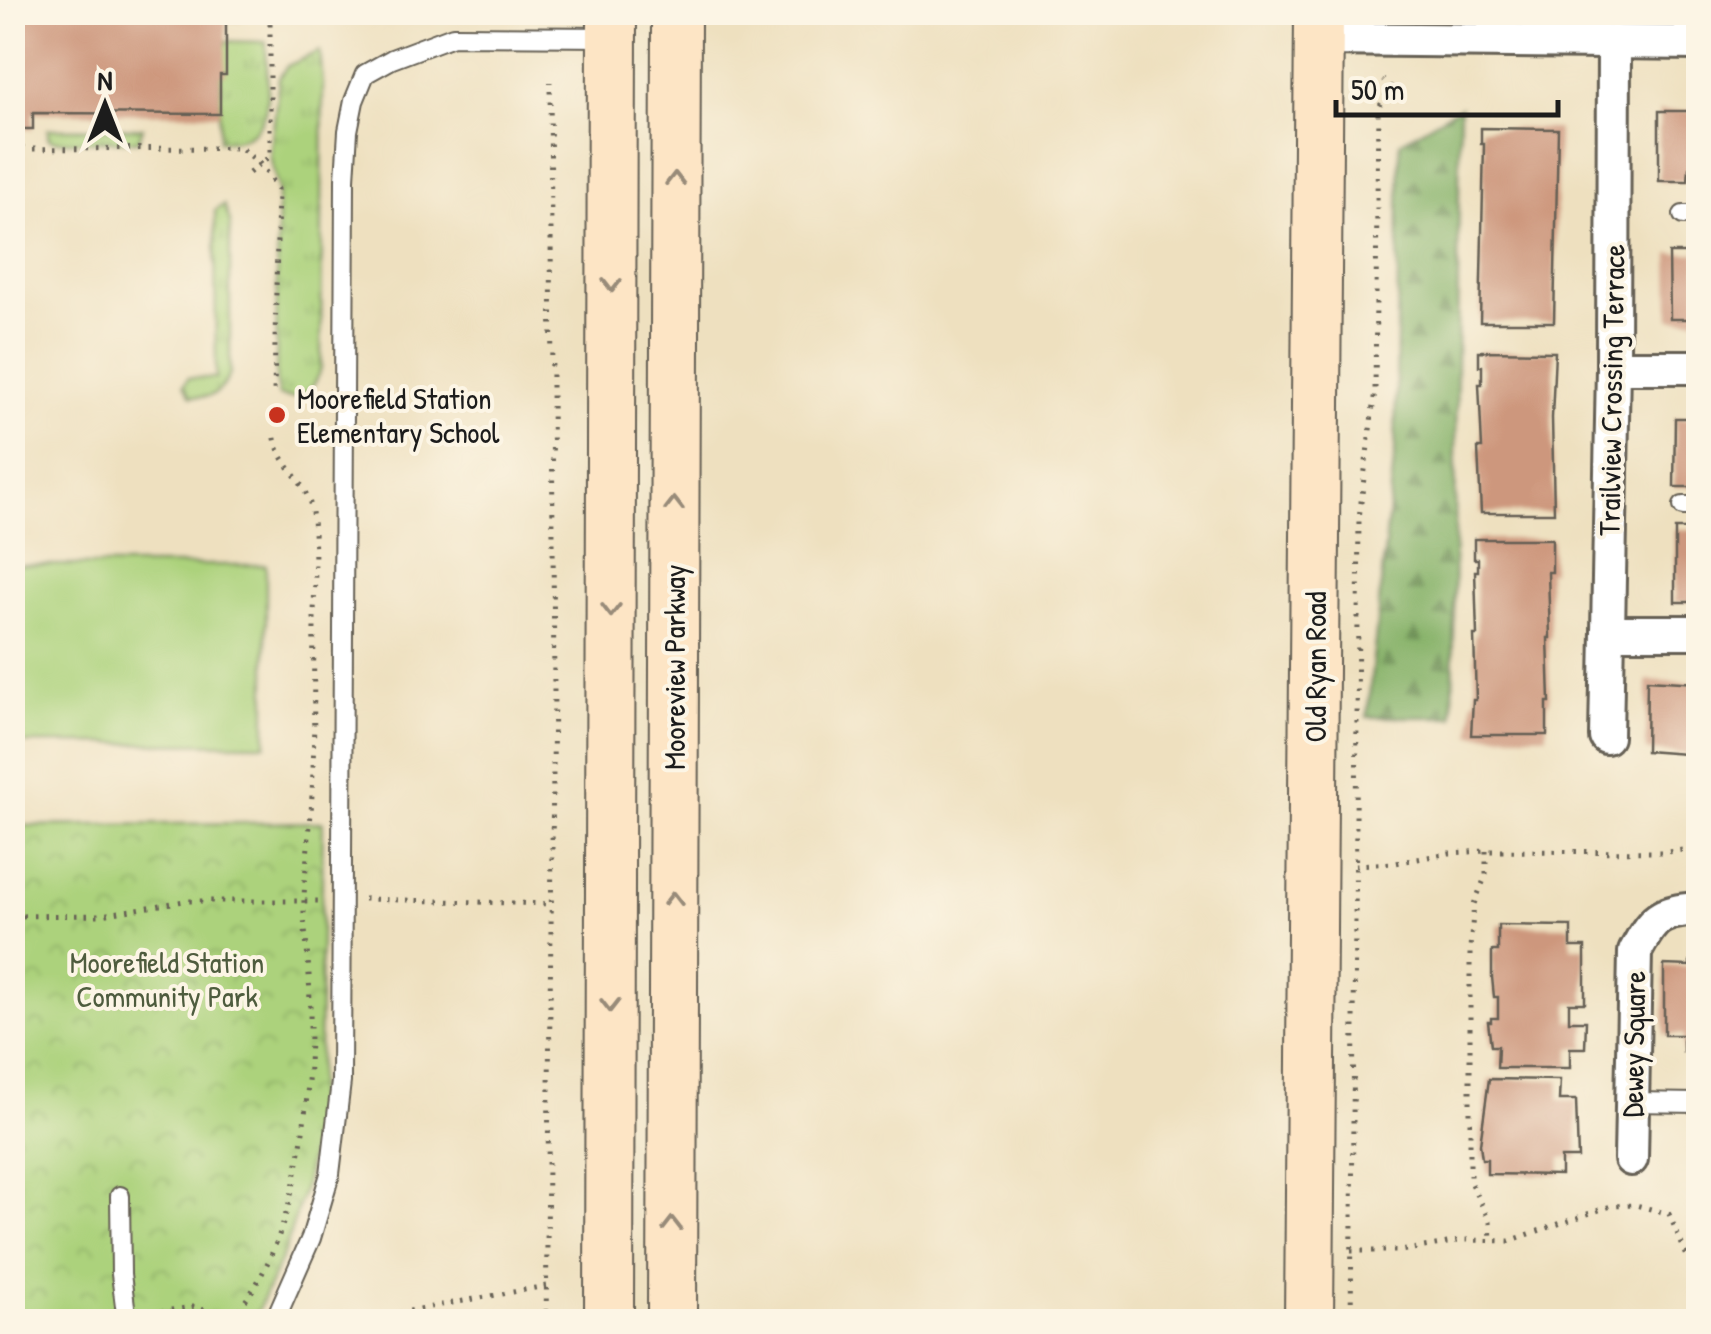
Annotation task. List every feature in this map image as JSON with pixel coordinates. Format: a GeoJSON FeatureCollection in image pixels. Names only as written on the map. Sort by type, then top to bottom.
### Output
{"type":"FeatureCollection","features":[{"type":"Feature","properties":{"kind":"main road","name":"Mooreview Parkway"},"geometry":{"type":"LineString","coordinates":[[672,1322],[676,12]]}},
{"type":"Feature","properties":{"kind":"main road"},"geometry":{"type":"LineString","coordinates":[[609,1322],[612,25]]}},
{"type":"Feature","properties":{"kind":"main road","name":"Old Ryan Road"},"geometry":{"type":"LineString","coordinates":[[1309,1322],[1319,26]]}},
{"type":"Feature","properties":{"kind":"street"},"geometry":{"type":"LineString","coordinates":[[1319,26],[1698,43]]}},
{"type":"Feature","properties":{"kind":"street","name":"Trailview Crossing Terrace"},"geometry":{"type":"LineString","coordinates":[[1606,737],[1614,42]]}},
{"type":"Feature","properties":{"kind":"street"},"geometry":{"type":"LineString","coordinates":[[1613,366],[1698,367]]}},
{"type":"Feature","properties":{"kind":"street"},"geometry":{"type":"LineString","coordinates":[[1608,632],[1698,632]]}},
{"type":"Feature","properties":{"kind":"street","name":"Dewey Square"},"geometry":{"type":"LineString","coordinates":[[1631,1160],[1635,952],[1650,922],[1676,911],[1698,909]]}},
{"type":"Feature","properties":{"kind":"lane"},"geometry":{"type":"LineString","coordinates":[[274,1322],[312,1238],[330,1174],[340,1082],[345,179],[354,101],[365,74],[453,36],[612,25]]}},
{"type":"Feature","properties":{"kind":"lane"},"geometry":{"type":"LineString","coordinates":[[1632,1102],[1698,1103]]}},
{"type":"Feature","properties":{"kind":"lane"},"geometry":{"type":"LineString","coordinates":[[120,1196],[121,1274],[127,1321]]}},
{"type":"Feature","properties":{"kind":"path"},"geometry":{"type":"LineString","coordinates":[[249,174],[270,156],[269,13]]}},
{"type":"Feature","properties":{"kind":"path"},"geometry":{"type":"LineString","coordinates":[[1351,1322],[1358,518],[1376,390],[1378,108],[1391,88],[1383,80]]}},
{"type":"Feature","properties":{"kind":"path"},"geometry":{"type":"LineString","coordinates":[[546,1322],[554,672],[550,82]]}},
{"type":"Feature","properties":{"kind":"path"},"geometry":{"type":"LineString","coordinates":[[12,149],[241,148],[260,164],[278,189],[274,393]]}},
{"type":"Feature","properties":{"kind":"path"},"geometry":{"type":"LineString","coordinates":[[127,1321],[193,1307],[232,1317],[259,1280],[282,1226],[304,1130],[310,978],[304,902],[312,792],[314,544],[306,488],[279,455],[274,432]]}},
{"type":"Feature","properties":{"kind":"path"},"geometry":{"type":"LineString","coordinates":[[1355,864],[1396,863],[1486,851],[1666,852],[1698,848]]}},
{"type":"Feature","properties":{"kind":"path"},"geometry":{"type":"LineString","coordinates":[[1486,851],[1486,875],[1474,904],[1470,948],[1470,1182],[1490,1222],[1491,1240]]}},
{"type":"Feature","properties":{"kind":"path"},"geometry":{"type":"LineString","coordinates":[[12,916],[102,915],[184,901],[551,904]]}},
{"type":"Feature","properties":{"kind":"path"},"geometry":{"type":"LineString","coordinates":[[1351,1251],[1400,1251],[1465,1240],[1509,1240],[1611,1206],[1636,1205],[1669,1214],[1698,1282]]}},
{"type":"Feature","properties":{"kind":"path"},"geometry":{"type":"LineString","coordinates":[[369,1322],[392,1314],[546,1286]]}},
{"type":"Feature","properties":{"kind":"green space"},"geometry":{"type":"Polygon","coordinates":[[[226,41],[266,42],[266,108],[252,132],[239,139],[219,141],[220,75],[226,41]]]}},
{"type":"Feature","properties":{"kind":"green space"},"geometry":{"type":"Polygon","coordinates":[[[320,51],[321,368],[306,392],[286,397],[278,395],[276,382],[278,189],[270,156],[279,78],[287,66],[320,51]]]}},
{"type":"Feature","properties":{"kind":"green space"},"geometry":{"type":"Polygon","coordinates":[[[1460,107],[1453,717],[1367,717],[1395,451],[1400,142],[1460,107]]]}},
{"type":"Feature","properties":{"kind":"green space"},"geometry":{"type":"Polygon","coordinates":[[[143,128],[138,141],[48,138],[48,129],[143,128]]]}},
{"type":"Feature","properties":{"kind":"green space"},"geometry":{"type":"Polygon","coordinates":[[[224,205],[230,221],[230,373],[216,393],[191,396],[184,385],[188,378],[216,378],[215,211],[224,205]]]}},
{"type":"Feature","properties":{"kind":"green space"},"geometry":{"type":"Polygon","coordinates":[[[12,565],[266,565],[266,744],[13,743],[12,565]]]}},
{"type":"Feature","properties":{"kind":"green space","name":"Moorefield Station Community Park"},"geometry":{"type":"Polygon","coordinates":[[[323,822],[314,1131],[305,1184],[285,1250],[253,1321],[13,1321],[12,826],[323,822]]]}},
{"type":"Feature","properties":{"kind":"building"},"geometry":{"type":"Polygon","coordinates":[[[12,12],[241,12],[241,21],[226,21],[226,75],[220,75],[220,114],[33,113],[33,129],[12,129],[12,12]]]}},
{"type":"Feature","properties":{"kind":"building"},"geometry":{"type":"Polygon","coordinates":[[[1659,111],[1698,111],[1698,168],[1689,168],[1688,181],[1659,181],[1659,111]]]}},
{"type":"Feature","properties":{"kind":"building"},"geometry":{"type":"Polygon","coordinates":[[[1481,128],[1558,129],[1554,322],[1480,322],[1484,144],[1481,128]]]}},
{"type":"Feature","properties":{"kind":"building"},"geometry":{"type":"Polygon","coordinates":[[[1669,253],[1697,253],[1698,319],[1670,319],[1669,253]]]}},
{"type":"Feature","properties":{"kind":"building"},"geometry":{"type":"Polygon","coordinates":[[[1479,351],[1555,352],[1554,513],[1481,513],[1479,351]]]}},
{"type":"Feature","properties":{"kind":"building"},"geometry":{"type":"Polygon","coordinates":[[[1675,418],[1698,418],[1698,487],[1674,487],[1675,418]]]}},
{"type":"Feature","properties":{"kind":"building"},"geometry":{"type":"Polygon","coordinates":[[[1675,529],[1698,529],[1698,602],[1675,602],[1675,529]]]}},
{"type":"Feature","properties":{"kind":"building"},"geometry":{"type":"Polygon","coordinates":[[[1474,539],[1552,539],[1552,572],[1548,572],[1547,735],[1471,735],[1476,700],[1474,635],[1478,571],[1474,539]]]}},
{"type":"Feature","properties":{"kind":"building"},"geometry":{"type":"Polygon","coordinates":[[[1647,680],[1698,683],[1698,755],[1646,751],[1647,680]]]}},
{"type":"Feature","properties":{"kind":"building"},"geometry":{"type":"Polygon","coordinates":[[[1498,925],[1571,926],[1571,947],[1585,947],[1585,1003],[1569,1003],[1569,1021],[1586,1021],[1585,1048],[1570,1048],[1570,1068],[1497,1068],[1498,1046],[1491,1046],[1488,1022],[1498,1018],[1492,951],[1498,951],[1498,925]]]}},
{"type":"Feature","properties":{"kind":"building"},"geometry":{"type":"Polygon","coordinates":[[[1690,961],[1698,961],[1698,1052],[1683,1052],[1683,1035],[1664,1035],[1664,965],[1690,966],[1690,961]]]}},
{"type":"Feature","properties":{"kind":"building"},"geometry":{"type":"Polygon","coordinates":[[[1489,1079],[1560,1080],[1559,1100],[1576,1100],[1578,1158],[1561,1158],[1561,1175],[1487,1174],[1487,1159],[1482,1159],[1480,1144],[1489,1079]]]}},
{"type":"Feature","properties":{"kind":"place","name":"Moorefield Station Elementary School"},"geometry":{"type":"Point","coordinates":[277,415]}}]}
